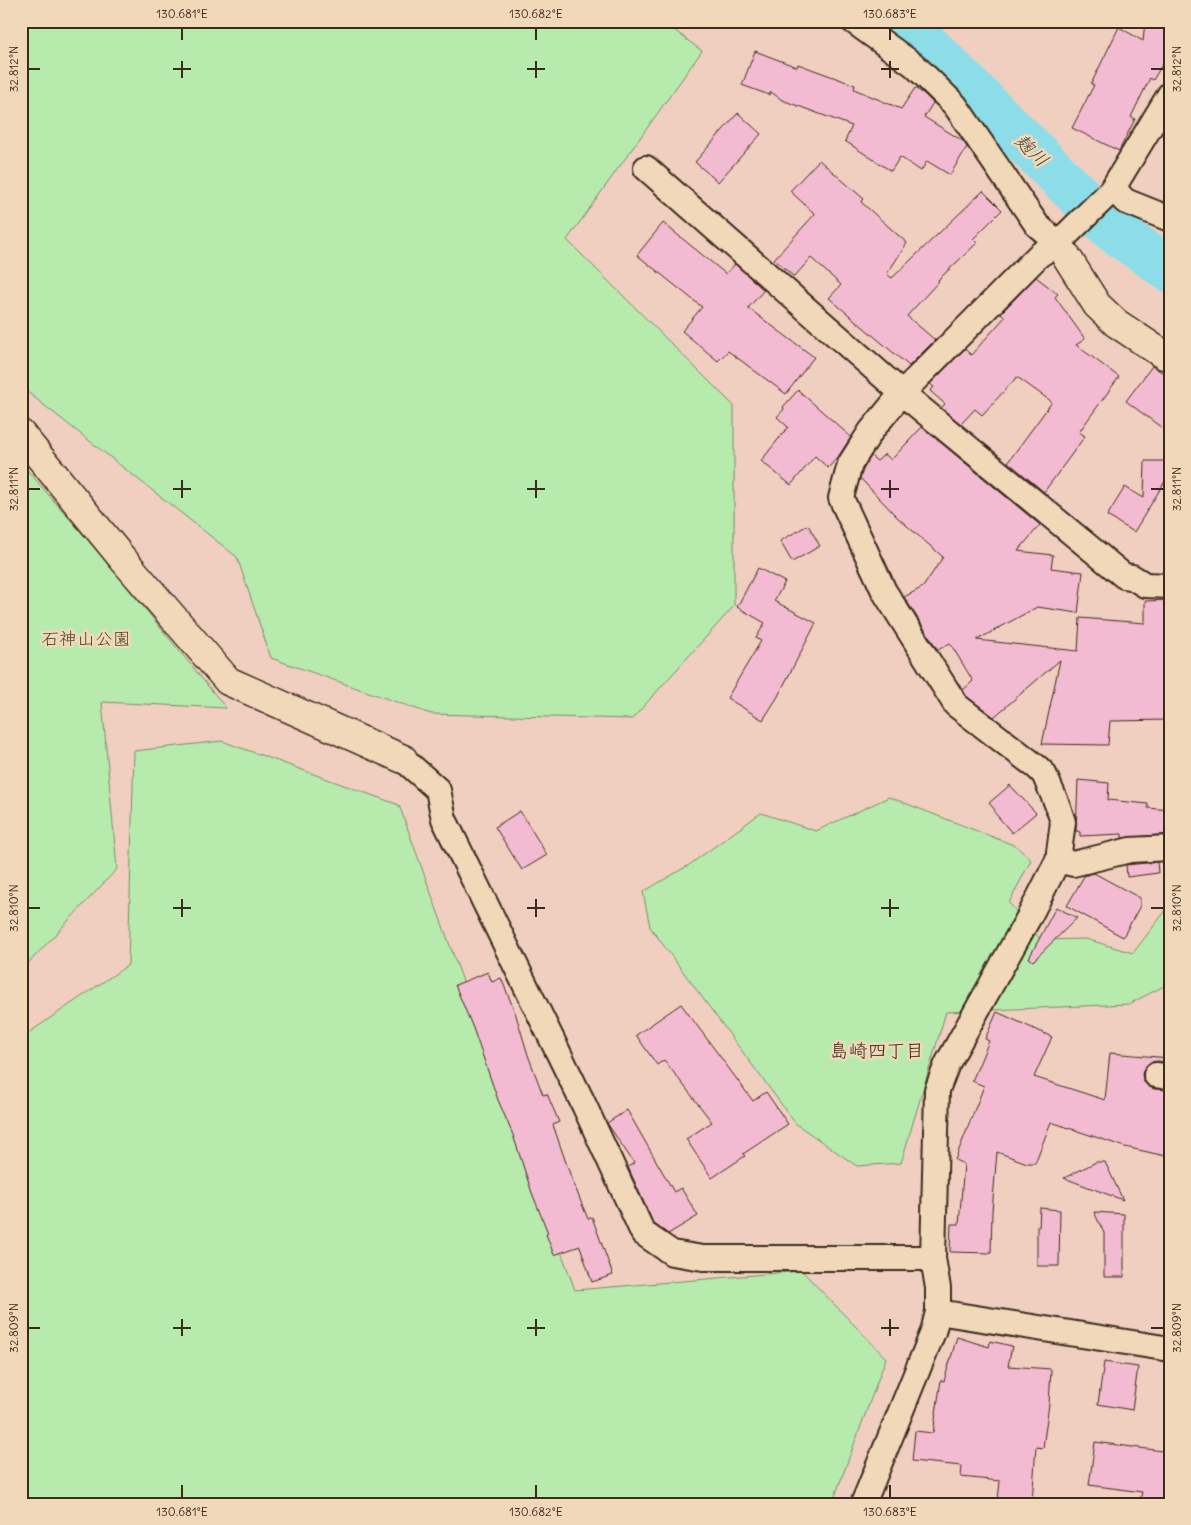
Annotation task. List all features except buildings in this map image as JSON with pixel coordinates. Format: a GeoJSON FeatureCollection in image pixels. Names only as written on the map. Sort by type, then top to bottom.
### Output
{"type":"FeatureCollection","features":[{"type":"Feature","properties":{"kind":"street"},"geometry":{"type":"LineString","coordinates":[[853,21],[914,65],[955,105],[1037,225],[1058,243],[1097,305],[1116,323],[1164,355],[1170,356]]}},
{"type":"Feature","properties":{"kind":"street"},"geometry":{"type":"LineString","coordinates":[[863,1504],[933,1332],[938,1312],[938,1288],[933,1258],[937,1090],[946,1064],[1029,917],[1058,860],[1063,822],[1044,774],[956,705],[884,591],[841,498],[850,464],[871,431],[902,393],[1039,255],[1058,243],[1109,192],[1170,94]]}},
{"type":"Feature","properties":{"kind":"street"},"geometry":{"type":"LineString","coordinates":[[646,168],[902,393],[1124,576],[1132,577],[1145,585],[1170,586]]}},
{"type":"Feature","properties":{"kind":"street"},"geometry":{"type":"LineString","coordinates":[[1109,192],[1125,202],[1170,220]]}},
{"type":"Feature","properties":{"kind":"street"},"geometry":{"type":"LineString","coordinates":[[21,434],[122,558],[228,681],[403,759],[438,790],[444,819],[584,1105],[643,1233],[672,1253],[703,1258],[933,1258]]}},
{"type":"Feature","properties":{"kind":"street"},"geometry":{"type":"LineString","coordinates":[[1058,860],[1073,864],[1130,850],[1170,848]]}},
{"type":"Feature","properties":{"kind":"street"},"geometry":{"type":"LineString","coordinates":[[938,1312],[1170,1349]]}},
{"type":"Feature","properties":{"kind":"green space"},"geometry":{"type":"Polygon","coordinates":[[[21,21],[662,21],[702,51],[567,240],[734,406],[734,606],[632,719],[431,714],[271,658],[237,557],[21,387],[21,21]]]}},
{"type":"Feature","properties":{"kind":"green space","name":"石神山公園"},"geometry":{"type":"Polygon","coordinates":[[[21,463],[101,555],[226,708],[102,702],[117,869],[21,971],[21,463]]]}},
{"type":"Feature","properties":{"kind":"green space"},"geometry":{"type":"Polygon","coordinates":[[[222,741],[399,805],[575,1290],[802,1271],[886,1358],[832,1504],[21,1504],[21,1038],[128,965],[134,751],[222,741]]]}},
{"type":"Feature","properties":{"kind":"green space"},"geometry":{"type":"Polygon","coordinates":[[[889,797],[1016,846],[1031,860],[1009,903],[1041,940],[1086,939],[1133,953],[1170,905],[1170,983],[1129,1004],[946,1012],[901,1163],[857,1166],[796,1124],[650,927],[643,892],[689,865],[761,813],[816,831],[889,797]]]}},
{"type":"Feature","properties":{"kind":"waterway","name":"麹川"},"geometry":{"type":"LineString","coordinates":[[901,21],[1113,230],[1170,270]]}},
{"type":"Feature","properties":{"kind":"district","name":"島崎四丁目"},"geometry":{"type":"Point","coordinates":[877,1050]}}]}
